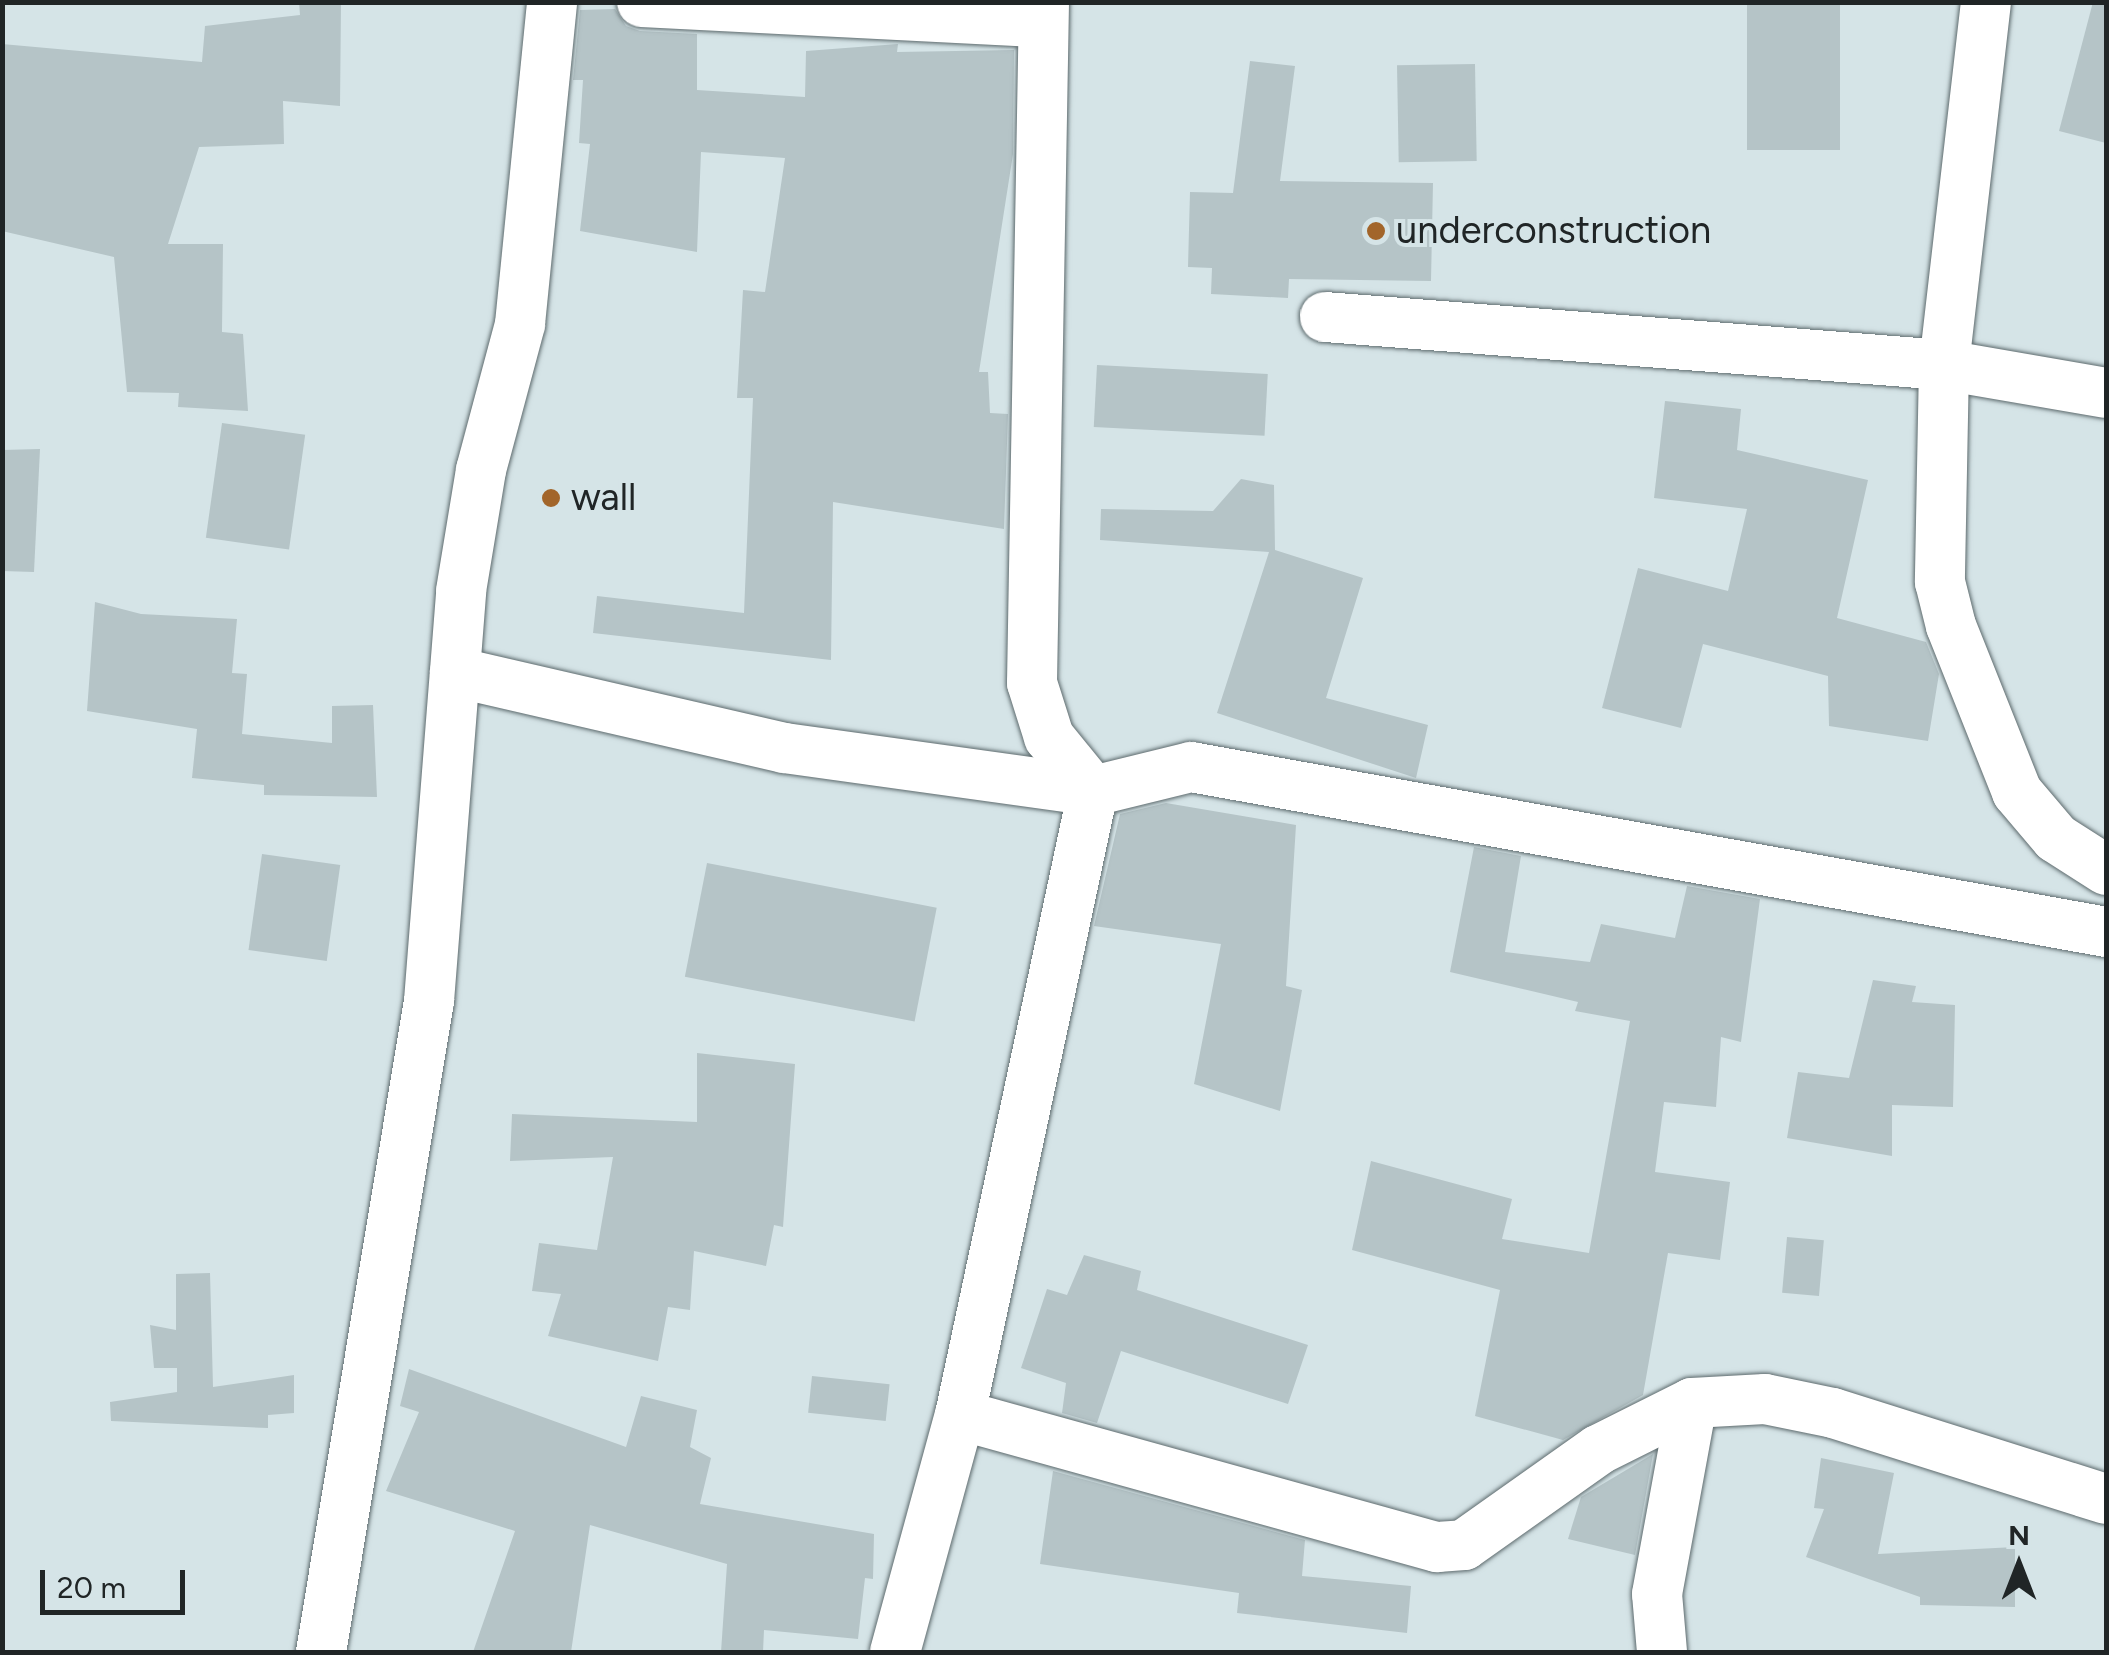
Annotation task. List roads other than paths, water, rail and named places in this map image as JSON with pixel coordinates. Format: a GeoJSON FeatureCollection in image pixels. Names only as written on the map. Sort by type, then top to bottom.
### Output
{"type":"FeatureCollection","features":[{"type":"Feature","properties":{"kind":"street"},"geometry":{"type":"LineString","coordinates":[[320,1652],[429,1001],[455,672],[481,470],[520,324],[552,2]]}},
{"type":"Feature","properties":{"kind":"street"},"geometry":{"type":"LineString","coordinates":[[642,2],[1042,12],[1046,151],[1031,518],[1032,683],[1048,737],[1093,791]]}},
{"type":"Feature","properties":{"kind":"street"},"geometry":{"type":"LineString","coordinates":[[1986,2],[1944,365],[1938,529],[1951,626],[2017,792],[2056,838],[2106,870]]}},
{"type":"Feature","properties":{"kind":"street"},"geometry":{"type":"LineString","coordinates":[[1325,317],[1944,365],[2106,393]]}},
{"type":"Feature","properties":{"kind":"street"},"geometry":{"type":"LineString","coordinates":[[455,672],[784,748],[1093,791],[1191,767],[2106,932]]}},
{"type":"Feature","properties":{"kind":"street"},"geometry":{"type":"LineString","coordinates":[[895,1652],[960,1415],[1093,791]]}},
{"type":"Feature","properties":{"kind":"street"},"geometry":{"type":"LineString","coordinates":[[960,1415],[1437,1546],[1464,1545],[1598,1450],[1692,1402],[1764,1400],[1833,1413],[2106,1498]]}},
{"type":"Feature","properties":{"kind":"street"},"geometry":{"type":"LineString","coordinates":[[1662,1652],[1658,1594],[1692,1402]]}},
{"type":"Feature","properties":{"kind":"place","name":"underconstruction"},"geometry":{"type":"Point","coordinates":[1376,231]}},
{"type":"Feature","properties":{"kind":"place","name":"wall"},"geometry":{"type":"Point","coordinates":[551,498]}}]}
